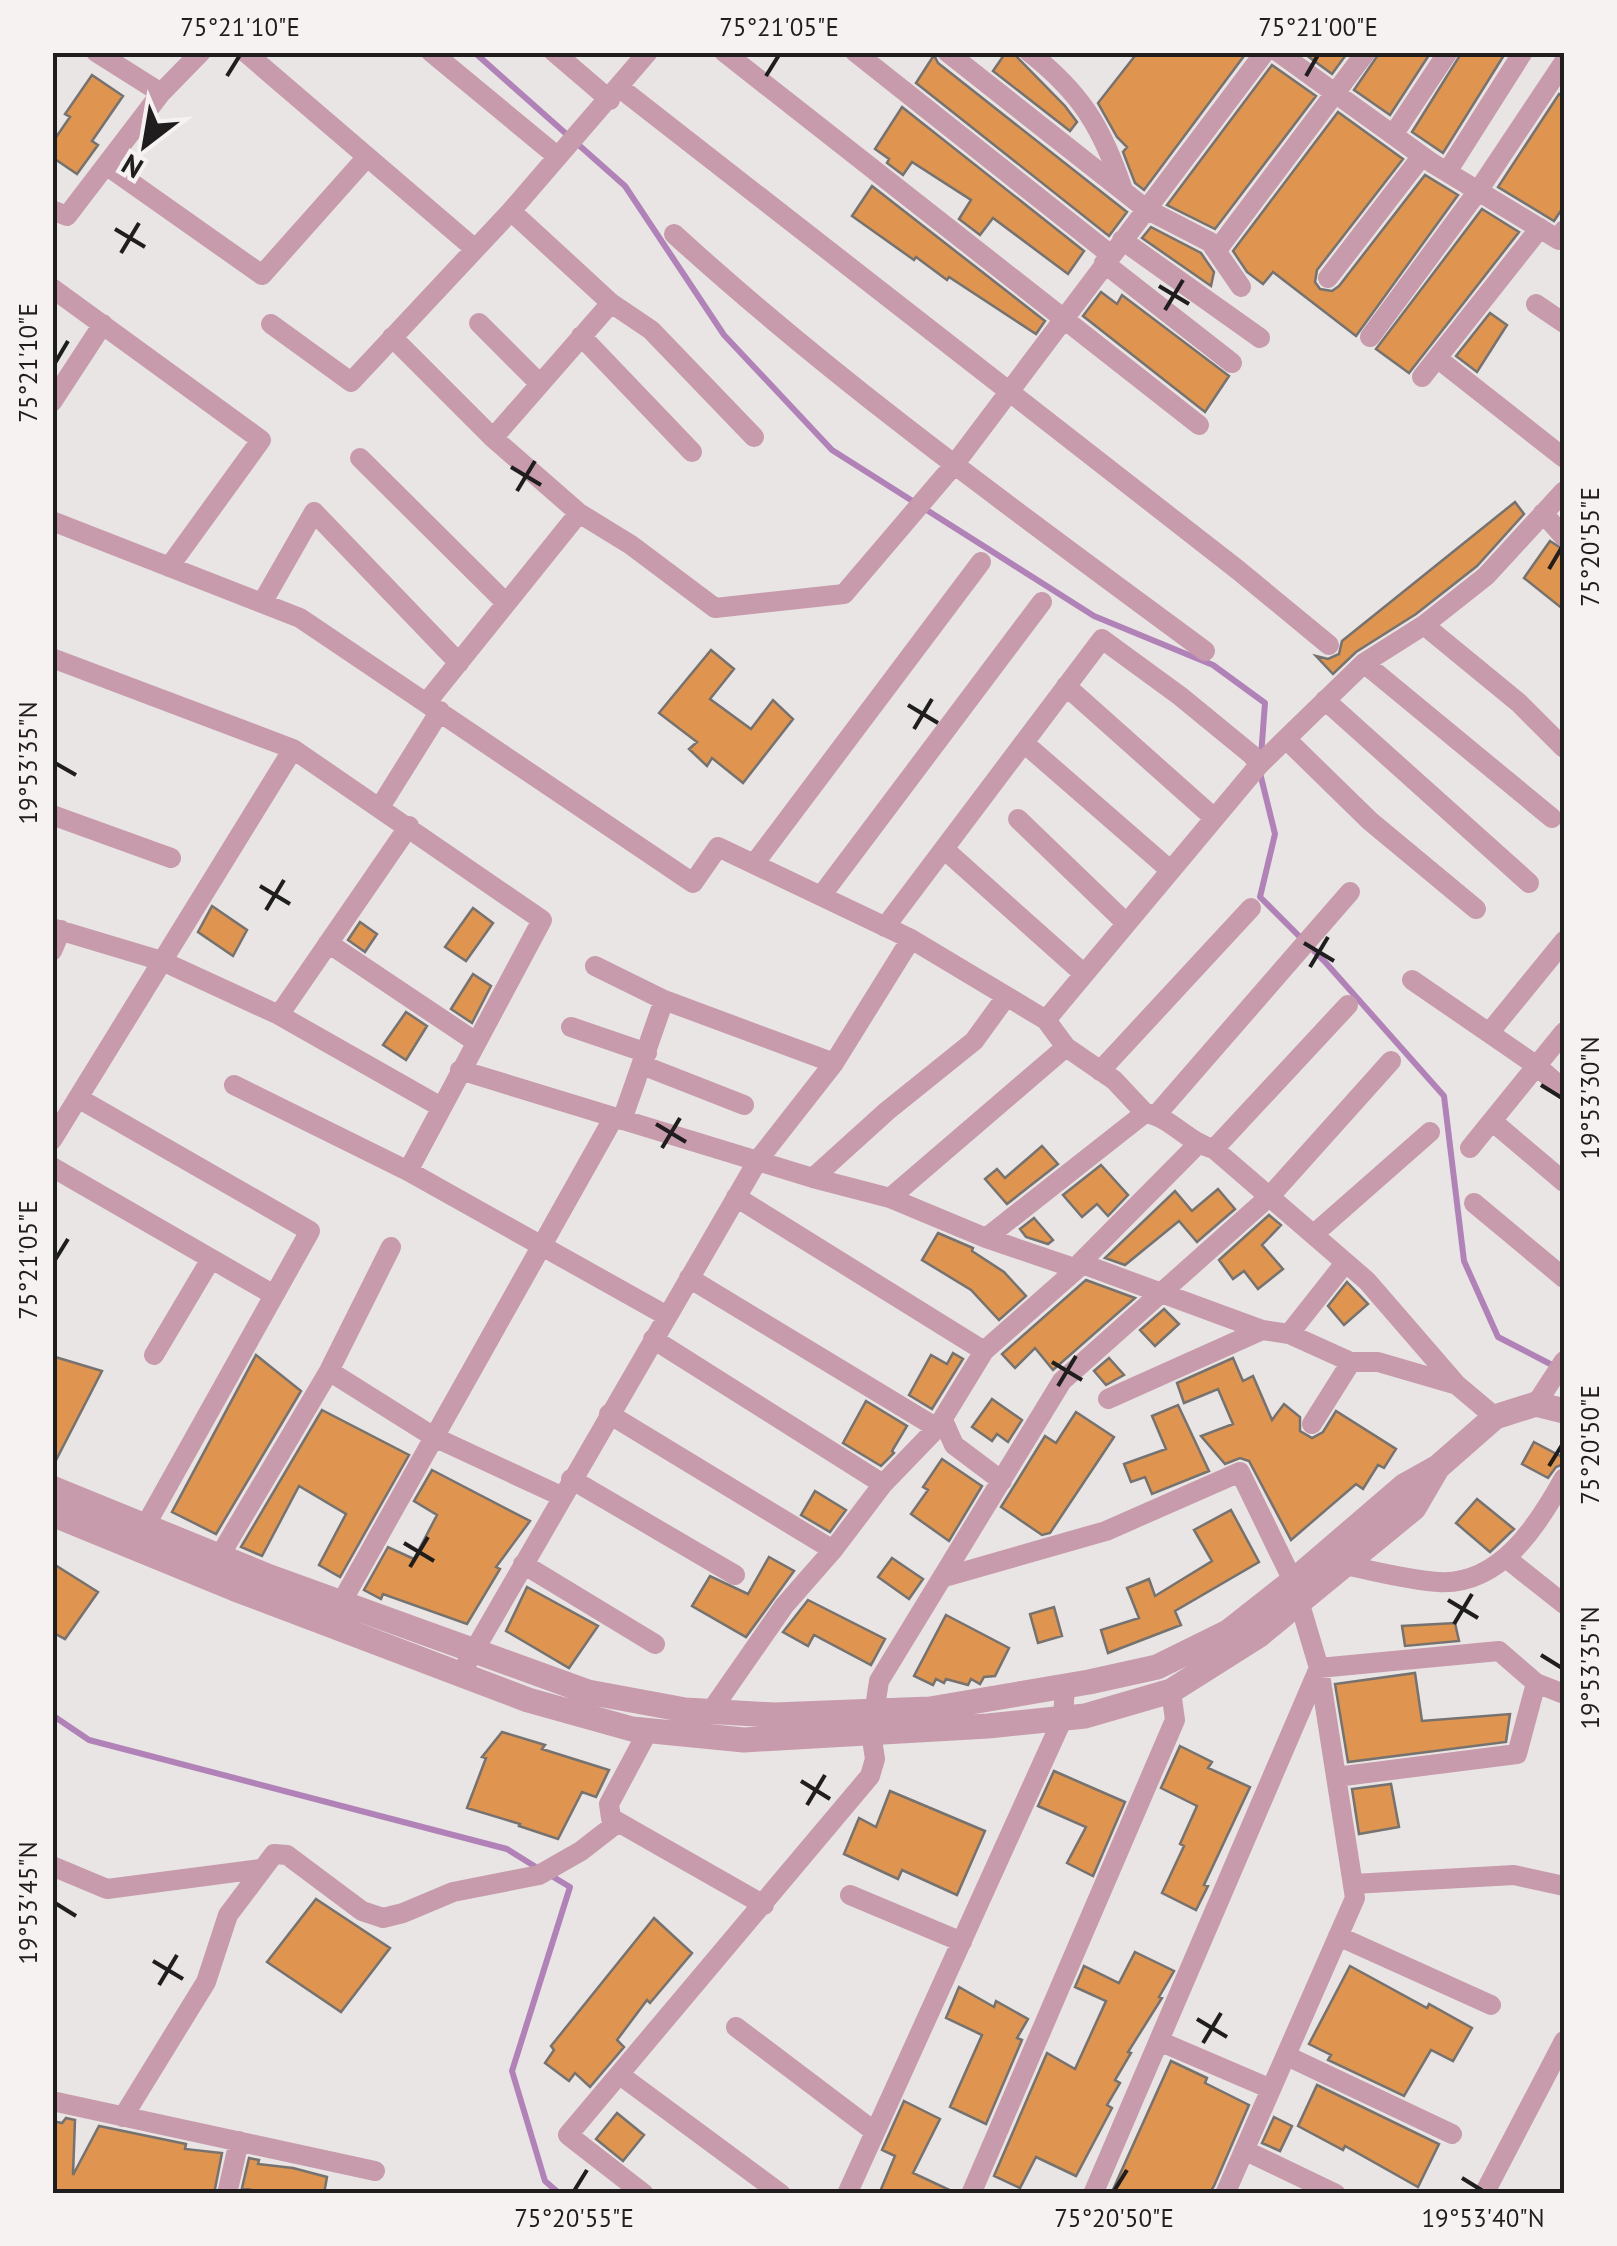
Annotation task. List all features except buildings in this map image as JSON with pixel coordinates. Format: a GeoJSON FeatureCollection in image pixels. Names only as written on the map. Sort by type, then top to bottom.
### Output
{"type":"FeatureCollection","features":[{"type":"Feature","properties":{"kind":"street"},"geometry":{"type":"LineString","coordinates":[[96,52],[161,93]]}},
{"type":"Feature","properties":{"kind":"street"},"geometry":{"type":"LineString","coordinates":[[52,210],[67,216],[161,93],[201,52]]}},
{"type":"Feature","properties":{"kind":"street"},"geometry":{"type":"LineString","coordinates":[[244,52],[476,249]]}},
{"type":"Feature","properties":{"kind":"street"},"geometry":{"type":"LineString","coordinates":[[431,52],[565,148]]}},
{"type":"Feature","properties":{"kind":"street"},"geometry":{"type":"LineString","coordinates":[[554,52],[615,94],[1007,393],[1238,570],[1328,645]]}},
{"type":"Feature","properties":{"kind":"street"},"geometry":{"type":"LineString","coordinates":[[724,52],[1199,424]]}},
{"type":"Feature","properties":{"kind":"street"},"geometry":{"type":"LineString","coordinates":[[855,52],[1113,253],[1232,362]]}},
{"type":"Feature","properties":{"kind":"street"},"geometry":{"type":"LineString","coordinates":[[947,52],[1146,209],[1210,242],[1241,287]]}},
{"type":"Feature","properties":{"kind":"street"},"geometry":{"type":"LineString","coordinates":[[1030,52],[1077,94],[1111,154],[1124,192]]}},
{"type":"Feature","properties":{"kind":"street"},"geometry":{"type":"LineString","coordinates":[[392,337],[492,438],[579,513],[715,608],[844,594],[954,465],[1264,52]]}},
{"type":"Feature","properties":{"kind":"street"},"geometry":{"type":"LineString","coordinates":[[1278,52],[1447,172],[1559,240],[1564,230]]}},
{"type":"Feature","properties":{"kind":"street"},"geometry":{"type":"LineString","coordinates":[[1216,250],[1366,52]]}},
{"type":"Feature","properties":{"kind":"street"},"geometry":{"type":"LineString","coordinates":[[1392,134],[1448,52]]}},
{"type":"Feature","properties":{"kind":"street"},"geometry":{"type":"LineString","coordinates":[[1447,172],[1523,52]]}},
{"type":"Feature","properties":{"kind":"street"},"geometry":{"type":"LineString","coordinates":[[271,324],[351,382],[615,94],[639,56]]}},
{"type":"Feature","properties":{"kind":"street"},"geometry":{"type":"LineString","coordinates":[[1370,337],[1478,191],[1564,62]]}},
{"type":"Feature","properties":{"kind":"street"},"geometry":{"type":"LineString","coordinates":[[1328,278],[1422,156]]}},
{"type":"Feature","properties":{"kind":"street"},"geometry":{"type":"LineString","coordinates":[[106,165],[262,275],[367,157]]}},
{"type":"Feature","properties":{"kind":"street"},"geometry":{"type":"LineString","coordinates":[[511,211],[611,303],[651,330],[754,437]]}},
{"type":"Feature","properties":{"kind":"street"},"geometry":{"type":"LineString","coordinates":[[1422,378],[1540,228]]}},
{"type":"Feature","properties":{"kind":"street"},"geometry":{"type":"LineString","coordinates":[[674,234],[749,302],[954,465],[1205,651]]}},
{"type":"Feature","properties":{"kind":"street"},"geometry":{"type":"LineString","coordinates":[[1113,253],[1260,338]]}},
{"type":"Feature","properties":{"kind":"street"},"geometry":{"type":"LineString","coordinates":[[52,288],[261,440],[169,567]]}},
{"type":"Feature","properties":{"kind":"street"},"geometry":{"type":"LineString","coordinates":[[492,438],[611,303]]}},
{"type":"Feature","properties":{"kind":"street"},"geometry":{"type":"LineString","coordinates":[[1536,304],[1564,323]]}},
{"type":"Feature","properties":{"kind":"street"},"geometry":{"type":"LineString","coordinates":[[479,323],[540,384]]}},
{"type":"Feature","properties":{"kind":"street"},"geometry":{"type":"LineString","coordinates":[[52,402],[103,324]]}},
{"type":"Feature","properties":{"kind":"street"},"geometry":{"type":"LineString","coordinates":[[582,336],[692,452]]}},
{"type":"Feature","properties":{"kind":"street"},"geometry":{"type":"LineString","coordinates":[[1437,358],[1564,458]]}},
{"type":"Feature","properties":{"kind":"street"},"geometry":{"type":"LineString","coordinates":[[360,458],[506,603]]}},
{"type":"Feature","properties":{"kind":"street"},"geometry":{"type":"LineString","coordinates":[[1046,1020],[1269,755],[1364,663],[1424,624],[1486,576],[1564,491]]}},
{"type":"Feature","properties":{"kind":"street"},"geometry":{"type":"LineString","coordinates":[[262,603],[314,512],[459,662]]}},
{"type":"Feature","properties":{"kind":"street"},"geometry":{"type":"LineString","coordinates":[[380,807],[459,662],[579,513]]}},
{"type":"Feature","properties":{"kind":"street"},"geometry":{"type":"LineString","coordinates":[[1543,513],[1564,537]]}},
{"type":"Feature","properties":{"kind":"street"},"geometry":{"type":"LineString","coordinates":[[52,522],[300,618],[693,883],[718,847],[911,940],[1046,1020],[1066,1047],[1114,1080],[1151,1114],[1206,1147],[1314,1234],[1367,1281],[1457,1385],[1495,1417]]}},
{"type":"Feature","properties":{"kind":"street"},"geometry":{"type":"LineString","coordinates":[[754,864],[980,562]]}},
{"type":"Feature","properties":{"kind":"street"},"geometry":{"type":"LineString","coordinates":[[821,896],[1042,602]]}},
{"type":"Feature","properties":{"kind":"street"},"geometry":{"type":"LineString","coordinates":[[1424,624],[1561,738]]}},
{"type":"Feature","properties":{"kind":"street"},"geometry":{"type":"LineString","coordinates":[[885,927],[1102,639],[1252,755],[1269,755],[1370,821],[1476,909]]}},
{"type":"Feature","properties":{"kind":"street"},"geometry":{"type":"LineString","coordinates":[[52,658],[292,749],[542,920],[408,1170]]}},
{"type":"Feature","properties":{"kind":"street"},"geometry":{"type":"LineString","coordinates":[[1364,663],[1552,818]]}},
{"type":"Feature","properties":{"kind":"street"},"geometry":{"type":"LineString","coordinates":[[1066,686],[1213,817]]}},
{"type":"Feature","properties":{"kind":"street"},"geometry":{"type":"LineString","coordinates":[[1325,700],[1529,884]]}},
{"type":"Feature","properties":{"kind":"street"},"geometry":{"type":"LineString","coordinates":[[1024,743],[1170,870]]}},
{"type":"Feature","properties":{"kind":"street"},"geometry":{"type":"LineString","coordinates":[[52,1140],[292,749]]}},
{"type":"Feature","properties":{"kind":"street"},"geometry":{"type":"LineString","coordinates":[[52,814],[171,858]]}},
{"type":"Feature","properties":{"kind":"street"},"geometry":{"type":"LineString","coordinates":[[1018,819],[1126,923]]}},
{"type":"Feature","properties":{"kind":"street"},"geometry":{"type":"LineString","coordinates":[[279,1014],[409,826]]}},
{"type":"Feature","properties":{"kind":"street"},"geometry":{"type":"LineString","coordinates":[[944,849],[1084,974]]}},
{"type":"Feature","properties":{"kind":"street"},"geometry":{"type":"LineString","coordinates":[[986,1238],[1151,1114],[1350,892]]}},
{"type":"Feature","properties":{"kind":"street"},"geometry":{"type":"LineString","coordinates":[[1100,1072],[1251,908]]}},
{"type":"Feature","properties":{"kind":"street"},"geometry":{"type":"LineString","coordinates":[[52,951],[57,929],[162,961],[279,1014],[441,1107]]}},
{"type":"Feature","properties":{"kind":"street"},"geometry":{"type":"LineString","coordinates":[[460,1675],[758,1160],[834,1063],[911,940]]}},
{"type":"Feature","properties":{"kind":"street"},"geometry":{"type":"LineString","coordinates":[[1489,1033],[1564,941]]}},
{"type":"Feature","properties":{"kind":"street"},"geometry":{"type":"LineString","coordinates":[[328,943],[476,1042]]}},
{"type":"Feature","properties":{"kind":"street"},"geometry":{"type":"LineString","coordinates":[[595,966],[664,1000],[834,1063]]}},
{"type":"Feature","properties":{"kind":"street"},"geometry":{"type":"LineString","coordinates":[[1412,980],[1537,1066],[1564,1090]]}},
{"type":"Feature","properties":{"kind":"street"},"geometry":{"type":"LineString","coordinates":[[814,1178],[974,1041],[1006,997]]}},
{"type":"Feature","properties":{"kind":"street"},"geometry":{"type":"LineString","coordinates":[[340,1603],[618,1118],[644,1060],[664,1000]]}},
{"type":"Feature","properties":{"kind":"street"},"geometry":{"type":"LineString","coordinates":[[937,1428],[984,1352],[1206,1147],[1348,1005]]}},
{"type":"Feature","properties":{"kind":"street"},"geometry":{"type":"LineString","coordinates":[[570,1027],[744,1104]]}},
{"type":"Feature","properties":{"kind":"street"},"geometry":{"type":"LineString","coordinates":[[1470,1148],[1564,1032]]}},
{"type":"Feature","properties":{"kind":"street"},"geometry":{"type":"LineString","coordinates":[[890,1198],[1066,1047]]}},
{"type":"Feature","properties":{"kind":"street"},"geometry":{"type":"LineString","coordinates":[[644,2194],[568,2136],[870,1776],[875,1759],[872,1722],[878,1681],[1062,1381],[1270,1196],[1391,1061]]}},
{"type":"Feature","properties":{"kind":"street"},"geometry":{"type":"LineString","coordinates":[[460,1070],[890,1198],[986,1238],[1161,1291],[1262,1330],[1289,1334],[1351,1362],[1378,1362],[1457,1385]]}},
{"type":"Feature","properties":{"kind":"street"},"geometry":{"type":"LineString","coordinates":[[234,1085],[408,1170],[666,1316]]}},
{"type":"Feature","properties":{"kind":"street"},"geometry":{"type":"LineString","coordinates":[[78,1098],[310,1231],[139,1537]]}},
{"type":"Feature","properties":{"kind":"street"},"geometry":{"type":"LineString","coordinates":[[1492,1122],[1564,1182]]}},
{"type":"Feature","properties":{"kind":"street"},"geometry":{"type":"LineString","coordinates":[[1314,1234],[1430,1132]]}},
{"type":"Feature","properties":{"kind":"street"},"geometry":{"type":"LineString","coordinates":[[52,1166],[274,1295]]}},
{"type":"Feature","properties":{"kind":"street"},"geometry":{"type":"LineString","coordinates":[[736,1197],[984,1352]]}},
{"type":"Feature","properties":{"kind":"street"},"geometry":{"type":"LineString","coordinates":[[1474,1203],[1564,1278]]}},
{"type":"Feature","properties":{"kind":"street"},"geometry":{"type":"LineString","coordinates":[[218,1557],[329,1370],[391,1247]]}},
{"type":"Feature","properties":{"kind":"street"},"geometry":{"type":"LineString","coordinates":[[154,1355],[211,1259]]}},
{"type":"Feature","properties":{"kind":"street"},"geometry":{"type":"LineString","coordinates":[[1289,1334],[1345,1263]]}},
{"type":"Feature","properties":{"kind":"street"},"geometry":{"type":"LineString","coordinates":[[689,1278],[937,1428]]}},
{"type":"Feature","properties":{"kind":"street"},"geometry":{"type":"LineString","coordinates":[[1108,1400],[1262,1330]]}},
{"type":"Feature","properties":{"kind":"street"},"geometry":{"type":"LineString","coordinates":[[653,1339],[883,1484]]}},
{"type":"Feature","properties":{"kind":"street"},"geometry":{"type":"LineString","coordinates":[[1312,1424],[1351,1362]]}},
{"type":"Feature","properties":{"kind":"street"},"geometry":{"type":"LineString","coordinates":[[1536,1404],[1560,1368]]}},
{"type":"Feature","properties":{"kind":"street"},"geometry":{"type":"LineString","coordinates":[[329,1370],[434,1437],[566,1488],[735,1576]]}},
{"type":"Feature","properties":{"kind":"street"},"geometry":{"type":"LineString","coordinates":[[52,1514],[218,1557],[588,1692],[711,1711],[872,1722],[1063,1718],[1085,1716],[1171,1691],[1258,1636],[1296,1592],[1404,1486],[1438,1467],[1495,1417],[1536,1404],[1564,1411]]}},
{"type":"Feature","properties":{"kind":"street"},"geometry":{"type":"LineString","coordinates":[[609,1414],[833,1550]]}},
{"type":"Feature","properties":{"kind":"street"},"geometry":{"type":"LineString","coordinates":[[711,1711],[784,1606],[883,1484],[943,1420],[954,1445],[1002,1481]]}},
{"type":"Feature","properties":{"kind":"street"},"geometry":{"type":"LineString","coordinates":[[52,1488],[139,1537],[460,1675],[528,1700],[632,1730],[744,1740],[872,1722],[1157,1667],[1228,1632],[1344,1565],[1414,1508],[1438,1467]]}},
{"type":"Feature","properties":{"kind":"street"},"geometry":{"type":"LineString","coordinates":[[945,1577],[1106,1531],[1240,1472],[1296,1592],[1319,1668],[1355,1898],[1225,2194]]}},
{"type":"Feature","properties":{"kind":"street"},"geometry":{"type":"LineString","coordinates":[[1344,1565],[1440,1582],[1476,1576],[1506,1558],[1542,1518],[1564,1478]]}},
{"type":"Feature","properties":{"kind":"street"},"geometry":{"type":"LineString","coordinates":[[1506,1558],[1564,1604]]}},
{"type":"Feature","properties":{"kind":"street"},"geometry":{"type":"LineString","coordinates":[[523,1564],[654,1644]]}},
{"type":"Feature","properties":{"kind":"street"},"geometry":{"type":"LineString","coordinates":[[1319,1668],[1499,1651],[1536,1683],[1564,1694]]}},
{"type":"Feature","properties":{"kind":"street"},"geometry":{"type":"LineString","coordinates":[[1093,2194],[1319,1668]]}},
{"type":"Feature","properties":{"kind":"street"},"geometry":{"type":"LineString","coordinates":[[1336,1777],[1516,1754],[1536,1683]]}},
{"type":"Feature","properties":{"kind":"street"},"geometry":{"type":"LineString","coordinates":[[847,2194],[1063,1718],[1065,1686]]}},
{"type":"Feature","properties":{"kind":"street"},"geometry":{"type":"LineString","coordinates":[[971,2194],[1175,1720],[1171,1691]]}},
{"type":"Feature","properties":{"kind":"street"},"geometry":{"type":"LineString","coordinates":[[648,1731],[609,1804],[612,1818],[764,1905]]}},
{"type":"Feature","properties":{"kind":"street"},"geometry":{"type":"LineString","coordinates":[[123,2116],[206,1982],[228,1916],[274,1854],[287,1856],[362,1912],[382,1918],[453,1892],[544,1873],[617,1823]]}},
{"type":"Feature","properties":{"kind":"street"},"geometry":{"type":"LineString","coordinates":[[52,1866],[106,1889],[260,1869]]}},
{"type":"Feature","properties":{"kind":"street"},"geometry":{"type":"LineString","coordinates":[[1353,1884],[1514,1875],[1564,1886]]}},
{"type":"Feature","properties":{"kind":"street"},"geometry":{"type":"LineString","coordinates":[[850,1895],[962,1942]]}},
{"type":"Feature","properties":{"kind":"street"},"geometry":{"type":"LineString","coordinates":[[1338,1936],[1492,2005]]}},
{"type":"Feature","properties":{"kind":"street"},"geometry":{"type":"LineString","coordinates":[[736,2027],[875,2132]]}},
{"type":"Feature","properties":{"kind":"street"},"geometry":{"type":"LineString","coordinates":[[1160,2041],[1271,2089]]}},
{"type":"Feature","properties":{"kind":"street"},"geometry":{"type":"LineString","coordinates":[[1484,2194],[1564,2041]]}},
{"type":"Feature","properties":{"kind":"street"},"geometry":{"type":"LineString","coordinates":[[1287,2056],[1452,2134]]}},
{"type":"Feature","properties":{"kind":"street"},"geometry":{"type":"LineString","coordinates":[[620,2074],[780,2194]]}},
{"type":"Feature","properties":{"kind":"street"},"geometry":{"type":"LineString","coordinates":[[1544,2080],[1564,2092]]}},
{"type":"Feature","properties":{"kind":"street"},"geometry":{"type":"LineString","coordinates":[[52,2102],[375,2170]]}},
{"type":"Feature","properties":{"kind":"street"},"geometry":{"type":"LineString","coordinates":[[227,2194],[239,2142]]}},
{"type":"Feature","properties":{"kind":"street"},"geometry":{"type":"LineString","coordinates":[[1244,2150],[1336,2194]]}},
{"type":"Feature","properties":{"kind":"waterway"},"geometry":{"type":"LineString","coordinates":[[474,52],[625,186],[724,335],[832,450],[1094,616],[1213,665],[1265,703],[1261,756]]}},
{"type":"Feature","properties":{"kind":"waterway"},"geometry":{"type":"LineString","coordinates":[[1260,773],[1275,834],[1260,897],[1326,963],[1444,1096],[1464,1261],[1498,1337],[1556,1367]]}},
{"type":"Feature","properties":{"kind":"waterway"},"geometry":{"type":"LineString","coordinates":[[52,1715],[89,1740],[507,1849],[539,1869]]}},
{"type":"Feature","properties":{"kind":"waterway"},"geometry":{"type":"LineString","coordinates":[[550,1875],[570,1887],[512,2071],[545,2181],[560,2194]]}}]}
